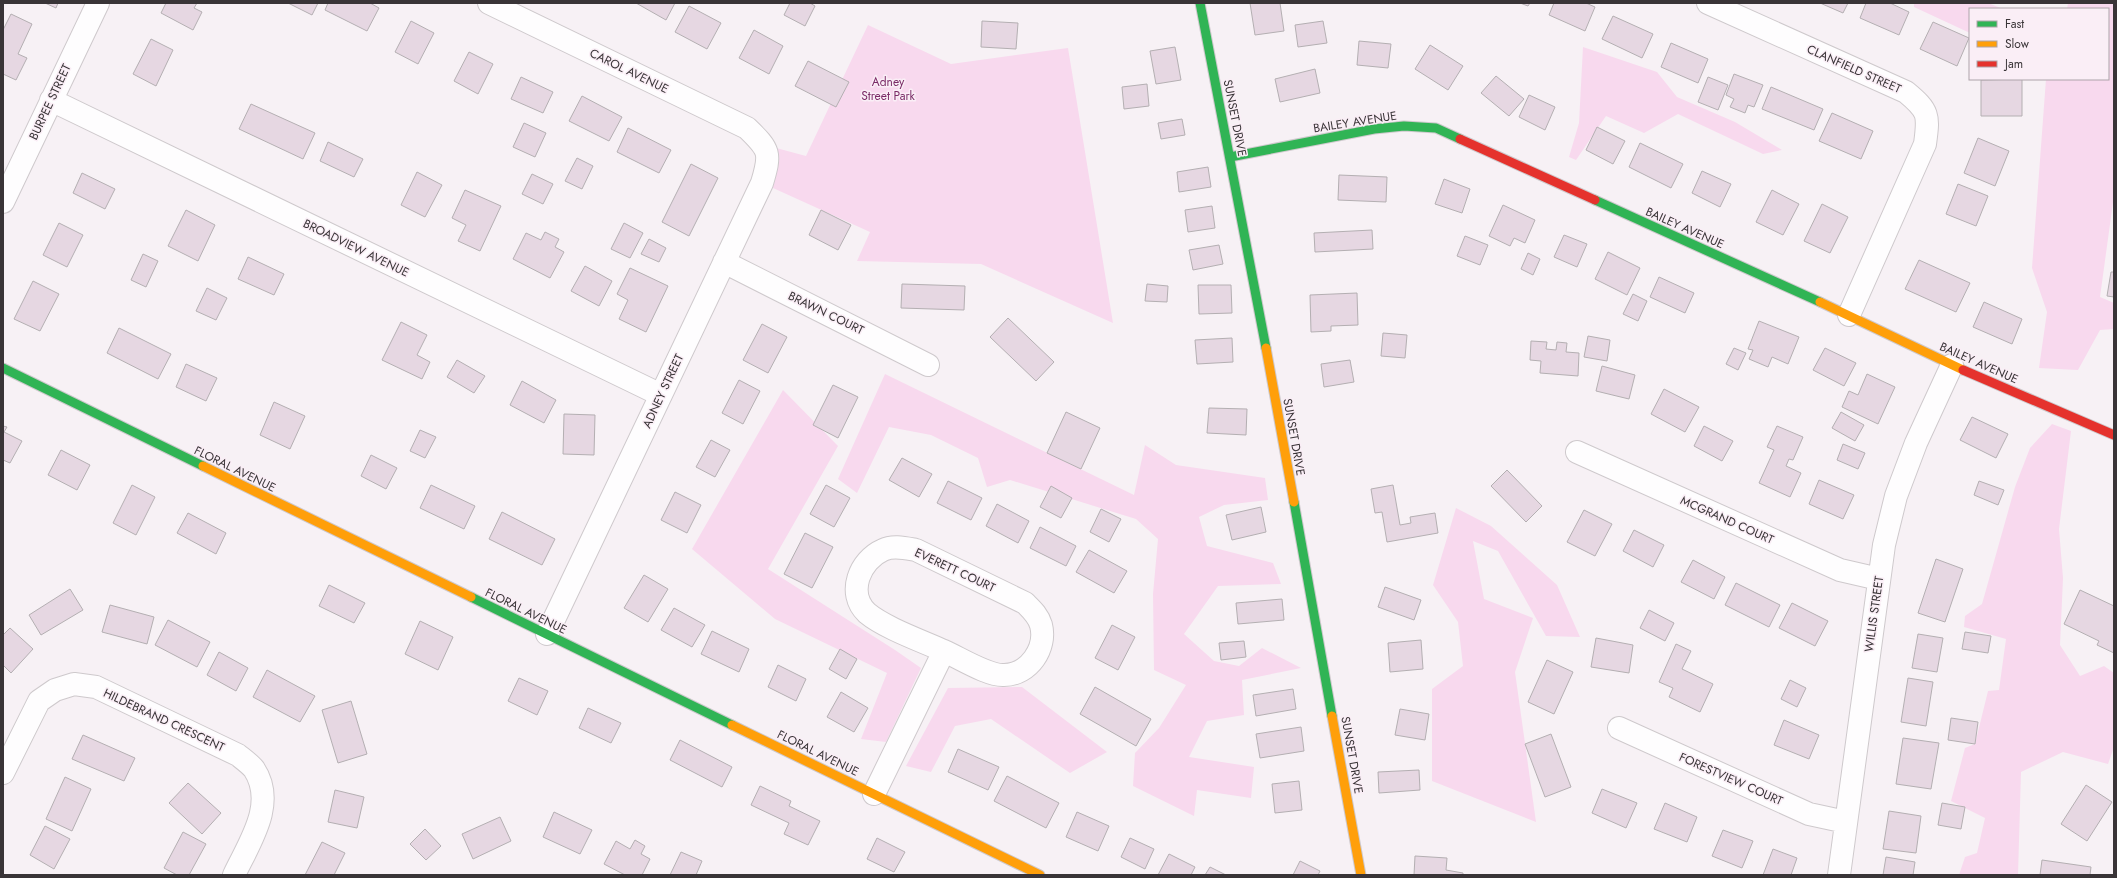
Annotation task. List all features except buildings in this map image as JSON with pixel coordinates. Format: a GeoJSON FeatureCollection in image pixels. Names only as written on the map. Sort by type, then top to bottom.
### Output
{"type":"FeatureCollection","features":[{"type":"Feature","properties":{"kind":"street","name":"BURPEE STREET"},"geometry":{"type":"LineString","coordinates":[[3,202],[98,3]]}},
{"type":"Feature","properties":{"kind":"street","name":"CAROL AVENUE"},"geometry":{"type":"LineString","coordinates":[[490,3],[747,128],[765,145]]}},
{"type":"Feature","properties":{"kind":"street","name":"SUNSET DRIVE"},"geometry":{"type":"LineString","coordinates":[[1200,3],[1230,157],[1360,875]]}},
{"type":"Feature","properties":{"kind":"street","name":"CLANFIELD STREET"},"geometry":{"type":"LineString","coordinates":[[1708,3],[1906,92],[1921,105],[1928,120],[1925,144],[1849,315]]}},
{"type":"Feature","properties":{"kind":"street","name":"BROADVIEW AVENUE"},"geometry":{"type":"LineString","coordinates":[[51,100],[661,395]]}},
{"type":"Feature","properties":{"kind":"street","name":"BAILEY AVENUE"},"geometry":{"type":"LineString","coordinates":[[1230,157],[1374,129],[1404,126],[1436,128],[1849,315],[1952,365],[2114,436]]}},
{"type":"Feature","properties":{"kind":"street","name":"ADNEY STREET"},"geometry":{"type":"LineString","coordinates":[[547,634],[762,183],[768,162],[765,145]]}},
{"type":"Feature","properties":{"kind":"street","name":"BRAWN COURT"},"geometry":{"type":"LineString","coordinates":[[724,262],[928,364]]}},
{"type":"Feature","properties":{"kind":"street","name":"WILLIS STREET"},"geometry":{"type":"LineString","coordinates":[[1839,875],[1884,545],[1896,496],[1916,443],[1952,365]]}},
{"type":"Feature","properties":{"kind":"street","name":"FLORAL AVENUE"},"geometry":{"type":"LineString","coordinates":[[3,368],[1040,875]]}},
{"type":"Feature","properties":{"kind":"street","name":"MCGRAND COURT"},"geometry":{"type":"LineString","coordinates":[[1578,452],[1840,570],[1879,579]]}},
{"type":"Feature","properties":{"kind":"street","name":"EVERETT COURT"},"geometry":{"type":"LineString","coordinates":[[900,547],[916,550],[1024,603],[1035,612],[1041,625],[1042,640],[1038,653],[1029,666],[1016,674],[1003,676],[990,673],[944,651],[881,622],[867,612],[858,599],[857,584],[861,569],[870,556],[889,548],[900,547]]}},
{"type":"Feature","properties":{"kind":"street"},"geometry":{"type":"LineString","coordinates":[[874,794],[944,651]]}},
{"type":"Feature","properties":{"kind":"street","name":"HILDEBRAND CRESCENT"},"geometry":{"type":"LineString","coordinates":[[3,773],[39,701],[55,690],[74,684],[96,687],[238,755],[253,769],[262,786],[264,801],[260,821],[234,875]]}},
{"type":"Feature","properties":{"kind":"street","name":"FORESTVIEW COURT"},"geometry":{"type":"LineString","coordinates":[[1619,728],[1809,814],[1846,822]]}},
{"type":"Feature","properties":{"kind":"green space"},"geometry":{"type":"Polygon","coordinates":[[[1914,3],[1988,3],[2000,8],[1969,8],[1969,33],[1914,7],[1914,3]]]}},
{"type":"Feature","properties":{"kind":"green space"},"geometry":{"type":"Polygon","coordinates":[[[2068,3],[2114,3],[2114,195],[2100,297],[2114,303],[2114,329],[2100,330],[2078,370],[2039,368],[2047,312],[2032,268],[2046,80],[2109,80],[2109,8],[2067,8],[2068,3]]]}},
{"type":"Feature","properties":{"kind":"green space","name":"Adney Street Park"},"geometry":{"type":"Polygon","coordinates":[[[868,25],[951,64],[1068,48],[1113,323],[981,264],[857,261],[870,232],[762,183],[765,145],[806,156],[868,25]]]}},
{"type":"Feature","properties":{"kind":"green space"},"geometry":{"type":"Polygon","coordinates":[[[1583,47],[1657,72],[1677,97],[1735,122],[1782,150],[1763,154],[1678,114],[1644,133],[1606,116],[1576,160],[1569,157],[1579,123],[1583,47]]]}},
{"type":"Feature","properties":{"kind":"green space"},"geometry":{"type":"Polygon","coordinates":[[[885,374],[1134,495],[1145,445],[1176,465],[1265,478],[1268,500],[1224,505],[1199,517],[1207,546],[1273,563],[1281,584],[1218,586],[1184,634],[1214,661],[1239,666],[1262,648],[1301,668],[1242,680],[1244,715],[1207,721],[1189,757],[1254,767],[1251,798],[1197,790],[1194,816],[1133,786],[1135,753],[1159,728],[1186,685],[1154,670],[1153,594],[1158,539],[1136,519],[1010,480],[987,487],[978,458],[931,435],[889,427],[857,493],[838,479],[885,374]]]}},
{"type":"Feature","properties":{"kind":"green space"},"geometry":{"type":"Polygon","coordinates":[[[783,390],[838,446],[768,569],[921,668],[886,742],[861,739],[887,673],[775,619],[692,549],[783,390]]]}},
{"type":"Feature","properties":{"kind":"green space"},"geometry":{"type":"Polygon","coordinates":[[[2052,424],[2071,431],[2059,529],[2063,578],[2060,645],[2080,676],[2104,666],[2114,673],[2114,747],[2108,764],[2063,752],[2021,772],[2018,875],[1959,875],[1965,857],[1977,853],[1985,818],[1951,801],[1965,748],[1975,744],[1988,691],[1999,690],[2006,639],[1964,627],[1965,616],[1982,604],[2015,487],[2030,448],[2052,424]]]}},
{"type":"Feature","properties":{"kind":"green space"},"geometry":{"type":"Polygon","coordinates":[[[1456,508],[1491,526],[1557,585],[1580,637],[1546,636],[1498,551],[1473,541],[1484,599],[1533,618],[1515,672],[1536,822],[1432,781],[1432,689],[1463,666],[1458,622],[1433,585],[1456,508]]]}},
{"type":"Feature","properties":{"kind":"green space"},"geometry":{"type":"Polygon","coordinates":[[[1022,687],[1107,752],[1070,773],[991,719],[955,726],[931,772],[906,766],[948,688],[1022,687]]]}},
{"type":"Feature","properties":{"kind":"traffic: fast"},"geometry":{"type":"LineString","coordinates":[[1200,3],[1266,348]]}},
{"type":"Feature","properties":{"kind":"traffic: fast"},"geometry":{"type":"LineString","coordinates":[[1230,157],[1374,129],[1404,126],[1436,128],[1460,139]]}},
{"type":"Feature","properties":{"kind":"traffic: fast"},"geometry":{"type":"LineString","coordinates":[[1595,200],[1820,302]]}},
{"type":"Feature","properties":{"kind":"traffic: fast"},"geometry":{"type":"LineString","coordinates":[[3,368],[203,466]]}},
{"type":"Feature","properties":{"kind":"traffic: fast"},"geometry":{"type":"LineString","coordinates":[[1294,502],[1332,716]]}},
{"type":"Feature","properties":{"kind":"traffic: fast"},"geometry":{"type":"LineString","coordinates":[[471,597],[732,725]]}},
{"type":"Feature","properties":{"kind":"traffic: slow"},"geometry":{"type":"LineString","coordinates":[[1820,302],[1963,370]]}},
{"type":"Feature","properties":{"kind":"traffic: slow"},"geometry":{"type":"LineString","coordinates":[[1266,348],[1294,502]]}},
{"type":"Feature","properties":{"kind":"traffic: slow"},"geometry":{"type":"LineString","coordinates":[[203,466],[471,597]]}},
{"type":"Feature","properties":{"kind":"traffic: slow"},"geometry":{"type":"LineString","coordinates":[[1332,716],[1361,875]]}},
{"type":"Feature","properties":{"kind":"traffic: slow"},"geometry":{"type":"LineString","coordinates":[[732,725],[1040,875]]}},
{"type":"Feature","properties":{"kind":"traffic: jam"},"geometry":{"type":"LineString","coordinates":[[1460,139],[1595,200]]}},
{"type":"Feature","properties":{"kind":"traffic: jam"},"geometry":{"type":"LineString","coordinates":[[1963,370],[2114,435]]}}]}
